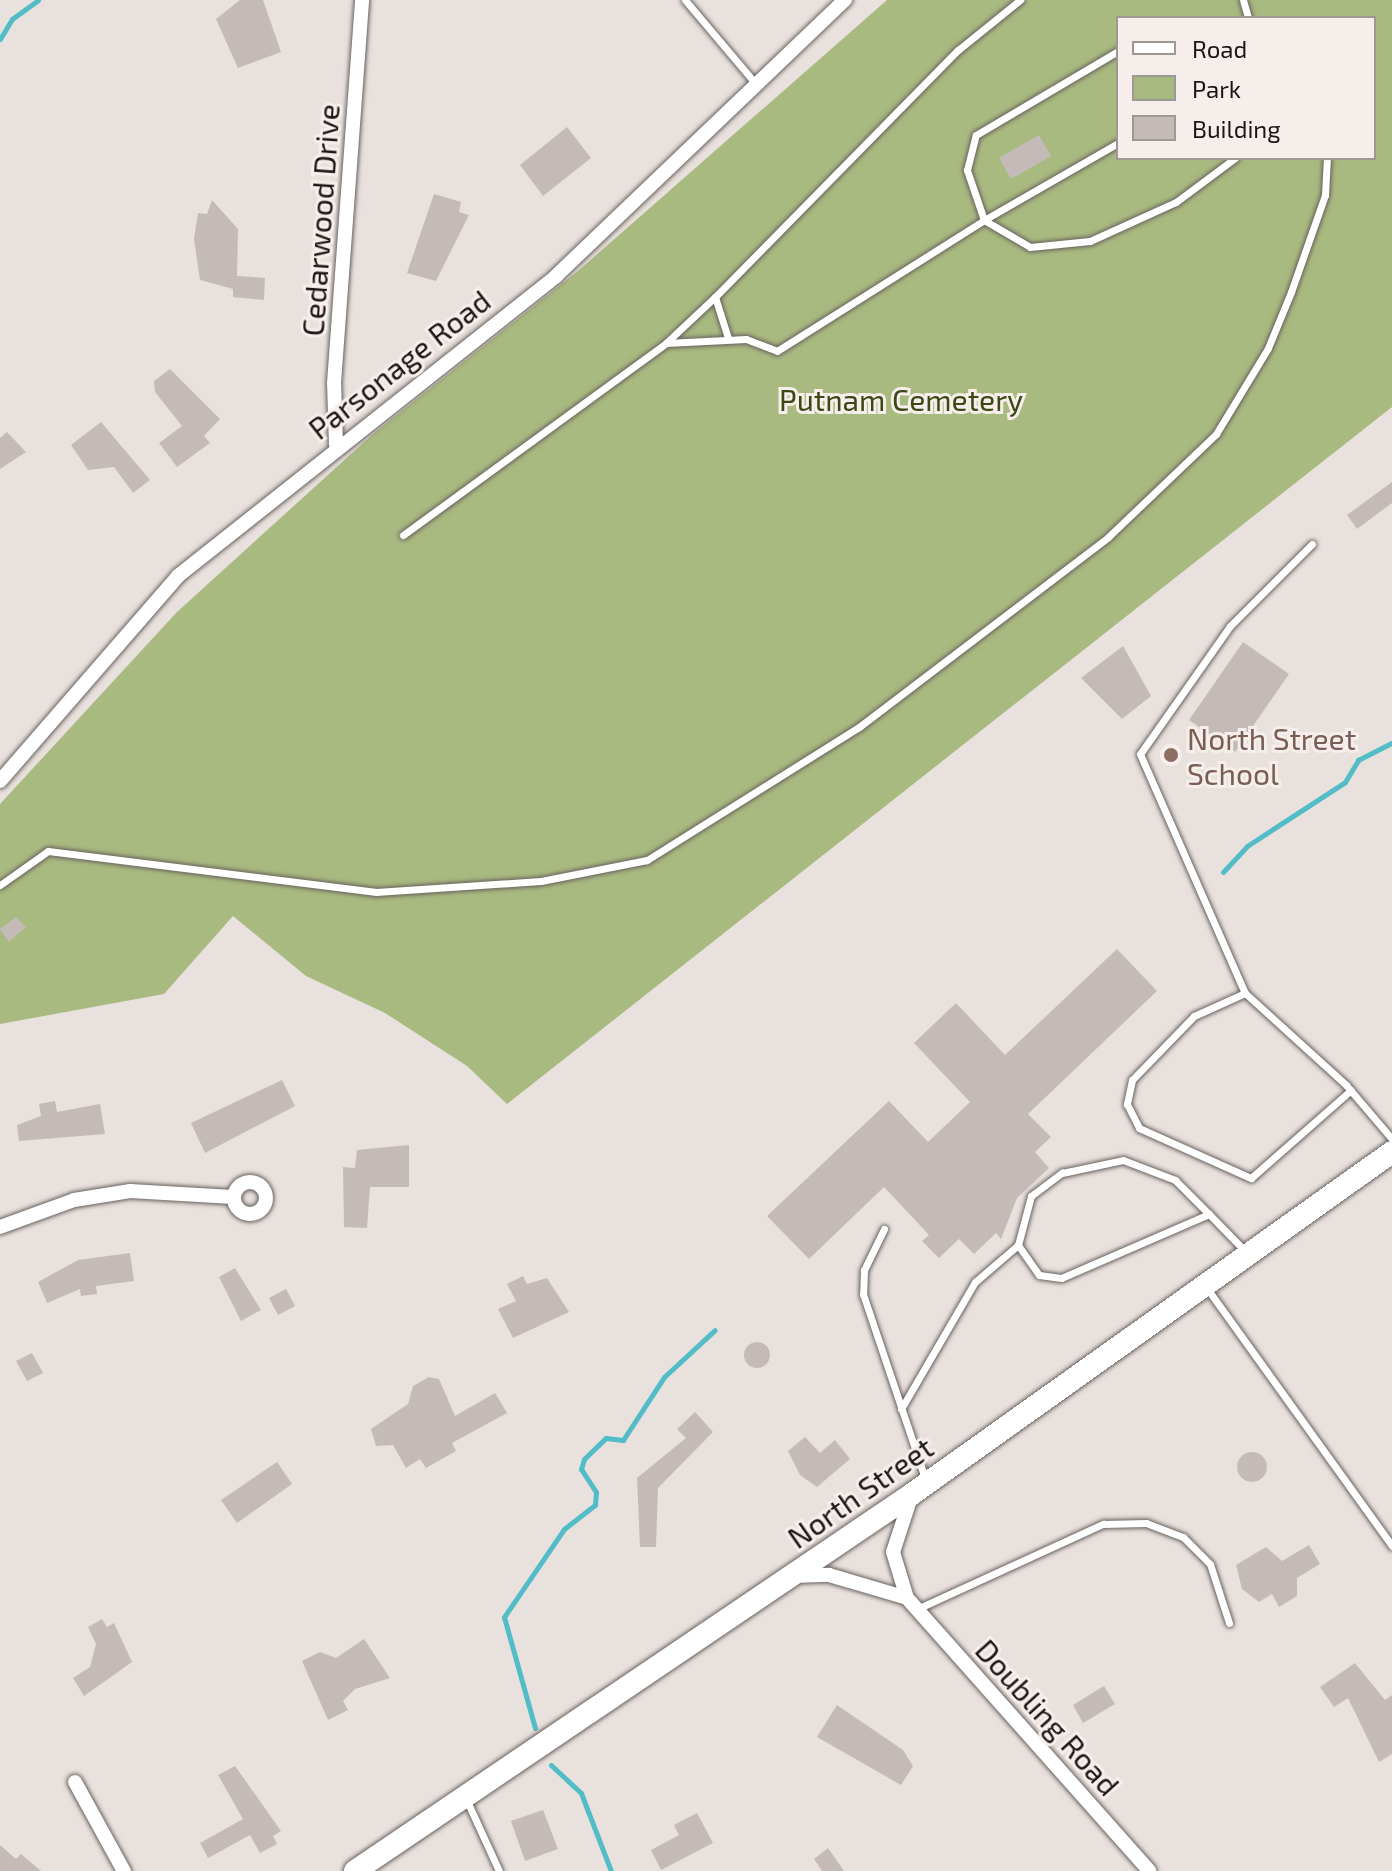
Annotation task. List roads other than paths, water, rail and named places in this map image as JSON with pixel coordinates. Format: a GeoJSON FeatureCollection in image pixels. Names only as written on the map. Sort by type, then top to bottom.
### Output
{"type":"FeatureCollection","features":[{"type":"Feature","properties":{"kind":"main road","name":"North Street"},"geometry":{"type":"LineString","coordinates":[[355,1871],[467,1801],[919,1488],[1392,1152]]}},
{"type":"Feature","properties":{"kind":"street","name":"Cedarwood Drive"},"geometry":{"type":"LineString","coordinates":[[336,445],[334,383],[362,0]]}},
{"type":"Feature","properties":{"kind":"street","name":"Parsonage Road"},"geometry":{"type":"LineString","coordinates":[[0,781],[178,576],[336,445],[556,276],[845,0]]}},
{"type":"Feature","properties":{"kind":"street"},"geometry":{"type":"LineString","coordinates":[[0,1227],[74,1200],[130,1191],[233,1197]]}},
{"type":"Feature","properties":{"kind":"street","name":"Doubling Road"},"geometry":{"type":"LineString","coordinates":[[919,1488],[893,1552],[912,1604],[1149,1871]]}},
{"type":"Feature","properties":{"kind":"street"},"geometry":{"type":"LineString","coordinates":[[792,1576],[829,1575],[912,1604]]}},
{"type":"Feature","properties":{"kind":"street"},"geometry":{"type":"LineString","coordinates":[[75,1782],[124,1871]]}},
{"type":"Feature","properties":{"kind":"lane"},"geometry":{"type":"LineString","coordinates":[[685,0],[756,84]]}},
{"type":"Feature","properties":{"kind":"lane"},"geometry":{"type":"LineString","coordinates":[[403,535],[666,343],[958,50],[1020,0]]}},
{"type":"Feature","properties":{"kind":"lane"},"geometry":{"type":"LineString","coordinates":[[1116,52],[976,135],[967,170],[984,220],[1030,247],[1090,241],[1176,202],[1232,160]]}},
{"type":"Feature","properties":{"kind":"lane"},"geometry":{"type":"LineString","coordinates":[[666,343],[728,338],[777,351],[984,220],[1116,144]]}},
{"type":"Feature","properties":{"kind":"lane"},"geometry":{"type":"LineString","coordinates":[[0,885],[48,851],[376,892],[541,881],[647,860],[859,727],[1108,537],[1216,434],[1268,348],[1291,292],[1325,195],[1327,160]]}},
{"type":"Feature","properties":{"kind":"lane"},"geometry":{"type":"LineString","coordinates":[[715,297],[728,338]]}},
{"type":"Feature","properties":{"kind":"lane"},"geometry":{"type":"LineString","coordinates":[[1312,544],[1230,626],[1140,754],[1245,993],[1351,1090],[1392,1139]]}},
{"type":"Feature","properties":{"kind":"lane"},"geometry":{"type":"LineString","coordinates":[[1245,993],[1194,1016],[1132,1080],[1127,1104],[1139,1128],[1251,1178],[1351,1090]]}},
{"type":"Feature","properties":{"kind":"lane"},"geometry":{"type":"LineString","coordinates":[[901,1409],[975,1282],[1018,1245],[1031,1196],[1087,1165],[1123,1160],[1151,1168],[1175,1180],[1247,1254]]}},
{"type":"Feature","properties":{"kind":"lane"},"geometry":{"type":"LineString","coordinates":[[1018,1245],[1039,1275],[1061,1278],[1209,1214]]}},
{"type":"Feature","properties":{"kind":"lane"},"geometry":{"type":"LineString","coordinates":[[884,1229],[864,1270],[863,1294],[901,1409],[919,1488]]}},
{"type":"Feature","properties":{"kind":"lane"},"geometry":{"type":"LineString","coordinates":[[1205,1285],[1392,1546]]}},
{"type":"Feature","properties":{"kind":"lane"},"geometry":{"type":"LineString","coordinates":[[912,1604],[1103,1524],[1146,1523],[1183,1537],[1210,1564],[1229,1623]]}},
{"type":"Feature","properties":{"kind":"lane"},"geometry":{"type":"LineString","coordinates":[[467,1801],[499,1871]]}},
{"type":"Feature","properties":{"kind":"waterway"},"geometry":{"type":"LineString","coordinates":[[0,39],[12,19],[38,0]]}},
{"type":"Feature","properties":{"kind":"waterway"},"geometry":{"type":"LineString","coordinates":[[1223,872],[1247,846],[1345,782],[1358,760],[1392,743]]}},
{"type":"Feature","properties":{"kind":"waterway"},"geometry":{"type":"LineString","coordinates":[[535,1728],[504,1617],[564,1529],[595,1505],[596,1492],[581,1469],[584,1459],[606,1438],[623,1440],[664,1377],[715,1330]]}},
{"type":"Feature","properties":{"kind":"waterway"},"geometry":{"type":"LineString","coordinates":[[551,1765],[581,1793],[611,1871]]}},
{"type":"Feature","properties":{"kind":"place","name":"North Street School"},"geometry":{"type":"Point","coordinates":[1171,755]}},
{"type":"Feature","properties":{"kind":"park label","name":"Putnam Cemetery"},"geometry":{"type":"Point","coordinates":[901,399]}}]}
